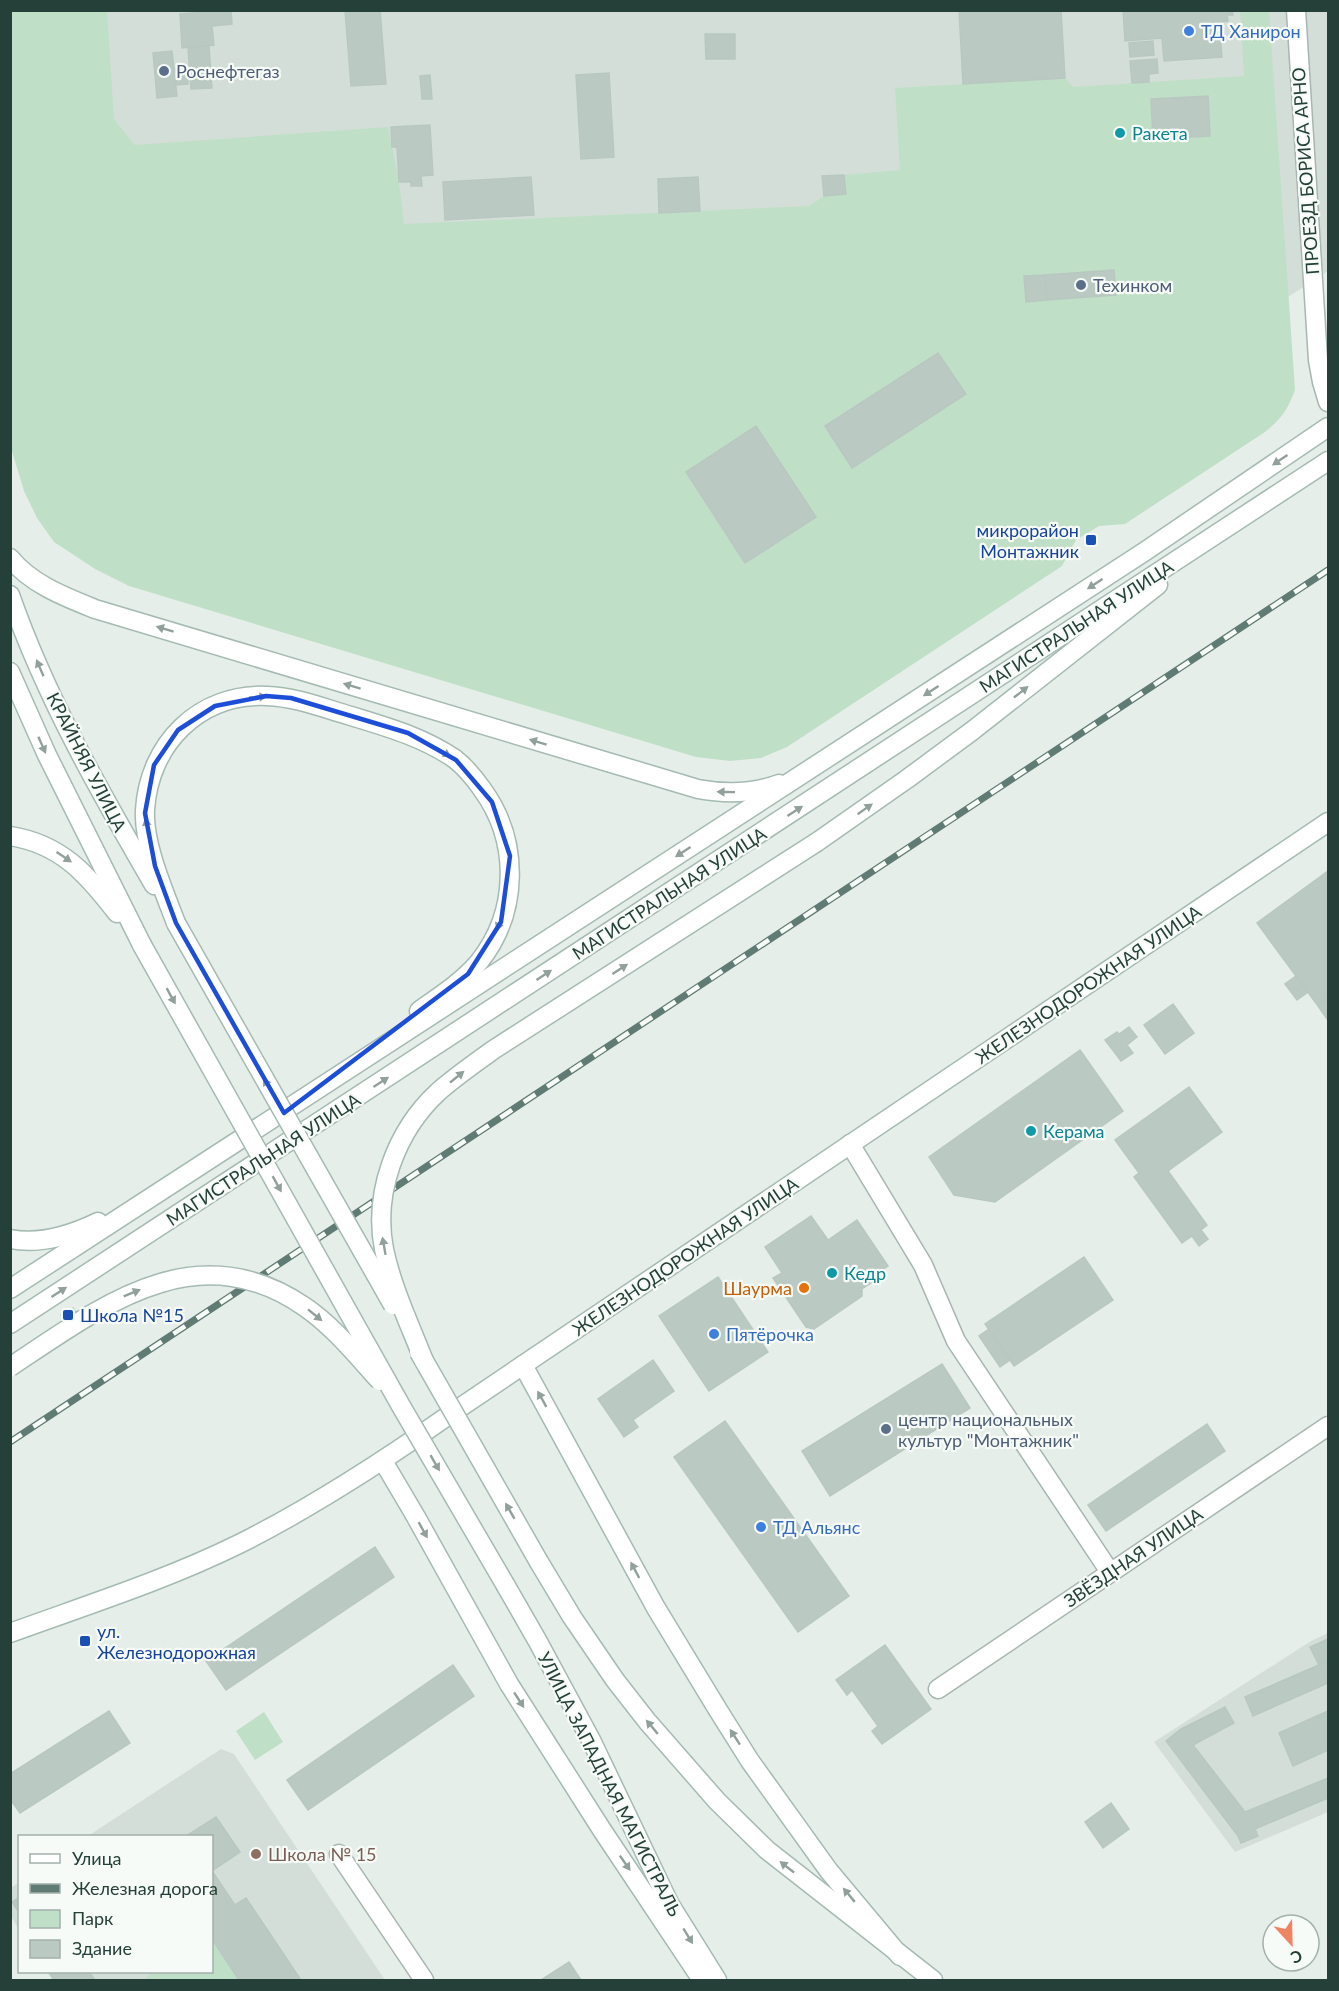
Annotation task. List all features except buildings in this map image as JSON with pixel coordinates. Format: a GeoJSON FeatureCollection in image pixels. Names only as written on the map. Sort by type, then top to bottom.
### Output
{"type":"FeatureCollection","features":[{"type":"Feature","properties":{"kind":"main road","name":"ПРОЕЗД БОРИСА АРНО"},"geometry":{"type":"LineString","coordinates":[[1296,10],[1318,360],[1329,402]]}},
{"type":"Feature","properties":{"kind":"main road","name":"МАГИСТРАЛЬНАЯ УЛИЦА"},"geometry":{"type":"LineString","coordinates":[[10,1289],[318,1091],[1144,552],[1329,428]]}},
{"type":"Feature","properties":{"kind":"main road","name":"МАГИСТРАЛЬНАЯ УЛИЦА"},"geometry":{"type":"LineString","coordinates":[[10,1324],[1329,461]]}},
{"type":"Feature","properties":{"kind":"main road"},"geometry":{"type":"LineString","coordinates":[[424,1361],[393,1282],[384,1250],[381,1206],[385,1184],[400,1145],[414,1120],[436,1094],[493,1050],[817,842],[908,779],[1258,507]]}},
{"type":"Feature","properties":{"kind":"main road"},"geometry":{"type":"LineString","coordinates":[[10,558],[38,582],[95,609],[698,789],[720,793],[745,792],[772,787],[803,774]]}},
{"type":"Feature","properties":{"kind":"main road","name":"КРАЙНЯЯ УЛИЦА"},"geometry":{"type":"LineString","coordinates":[[10,595],[45,681],[76,745],[106,803],[176,923]]}},
{"type":"Feature","properties":{"kind":"main road","name":"КРАЙНЯЯ УЛИЦА"},"geometry":{"type":"LineString","coordinates":[[10,672],[47,755],[142,945]]}},
{"type":"Feature","properties":{"kind":"main road"},"geometry":{"type":"LineString","coordinates":[[318,1091],[377,1040],[468,975],[480,960],[501,922],[507,902],[510,856],[501,821],[492,802],[456,760],[408,733],[291,699],[266,696],[240,698],[215,705],[195,716],[178,730],[154,765],[148,787],[145,813],[155,866],[176,923],[538,1562],[615,1680],[647,1721],[717,1801],[766,1850],[933,1980]]}},
{"type":"Feature","properties":{"kind":"main road","name":"ЖЕЛЕЗНОДОРОЖНАЯ УЛИЦА"},"geometry":{"type":"LineString","coordinates":[[10,1633],[141,1586],[204,1560],[290,1517],[383,1461],[1329,822]]}},
{"type":"Feature","properties":{"kind":"main road"},"geometry":{"type":"LineString","coordinates":[[10,836],[30,839],[51,848],[72,862],[94,883],[142,945],[401,1406]]}},
{"type":"Feature","properties":{"kind":"main road"},"geometry":{"type":"LineString","coordinates":[[850,1144],[923,1265],[956,1341],[1110,1572]]}},
{"type":"Feature","properties":{"kind":"main road"},"geometry":{"type":"LineString","coordinates":[[10,1239],[39,1241],[82,1229],[103,1219],[165,1179],[225,1150]]}},
{"type":"Feature","properties":{"kind":"main road"},"geometry":{"type":"LineString","coordinates":[[10,1367],[80,1321],[130,1293],[194,1276],[222,1275],[258,1283],[305,1307],[350,1348],[401,1406]]}},
{"type":"Feature","properties":{"kind":"main road"},"geometry":{"type":"LineString","coordinates":[[523,1365],[656,1608],[723,1719],[750,1761],[829,1871],[900,1956]]}},
{"type":"Feature","properties":{"kind":"main road","name":"УЛИЦА ЗАПАДНАЯ МАГИСТРАЛЬ"},"geometry":{"type":"LineString","coordinates":[[401,1406],[537,1640],[591,1740],[669,1903],[717,1980]]}},
{"type":"Feature","properties":{"kind":"main road","name":"ЗВЁЗДНАЯ УЛИЦА"},"geometry":{"type":"LineString","coordinates":[[938,1689],[1329,1426]]}},
{"type":"Feature","properties":{"kind":"main road"},"geometry":{"type":"LineString","coordinates":[[383,1461],[509,1684],[602,1830],[702,1980]]}},
{"type":"Feature","properties":{"kind":"main road"},"geometry":{"type":"LineString","coordinates":[[339,1854],[424,1980]]}},
{"type":"Feature","properties":{"kind":"highlighted area"},"geometry":{"type":"Polygon","coordinates":[[[266,696],[291,698],[408,733],[456,760],[492,802],[510,856],[501,922],[468,974],[284,1113],[176,923],[155,866],[145,813],[154,765],[178,730],[215,706],[266,696]]]}},
{"type":"Feature","properties":{"kind":"shaded area"},"geometry":{"type":"Polygon","coordinates":[[[92,11],[1328,11],[1328,271],[789,622],[122,572],[92,11]]]}},
{"type":"Feature","properties":{"kind":"shaded area"},"geometry":{"type":"Polygon","coordinates":[[[1328,1633],[1328,1812],[1235,1852],[1154,1742],[1311,1641],[1328,1633]]]}},
{"type":"Feature","properties":{"kind":"shaded area","name":"Школа № 15"},"geometry":{"type":"Polygon","coordinates":[[[221,1749],[234,1754],[385,1980],[52,1980],[48,1973],[213,1973],[213,1835],[90,1835],[221,1749]]]}},
{"type":"Feature","properties":{"kind":"shaded area"},"geometry":{"type":"Polygon","coordinates":[[[18,1883],[18,1928],[11,1916],[11,1888],[18,1883]]]}},
{"type":"Feature","properties":{"kind":"green space"},"geometry":{"type":"Polygon","coordinates":[[[10,11],[107,11],[114,119],[135,145],[388,127],[399,182],[404,224],[809,206],[824,196],[846,194],[844,175],[900,170],[895,88],[1065,78],[1073,87],[1244,76],[1240,11],[1269,11],[1295,390],[1283,414],[1265,432],[1125,524],[1099,526],[1076,540],[1062,566],[787,747],[761,758],[730,761],[696,757],[129,586],[95,569],[54,542],[37,518],[24,491],[11,448],[10,11]]]}},
{"type":"Feature","properties":{"kind":"green space"},"geometry":{"type":"Polygon","coordinates":[[[264,1712],[283,1742],[255,1760],[236,1731],[264,1712]]]}},
{"type":"Feature","properties":{"kind":"green space"},"geometry":{"type":"Polygon","coordinates":[[[213,1941],[239,1980],[143,1980],[150,1975],[149,1973],[213,1973],[213,1941]]]}},
{"type":"Feature","properties":{"kind":"railway"},"geometry":{"type":"LineString","coordinates":[[10,1442],[1328,570]]}},
{"type":"Feature","properties":{"kind":"place","name":"ТД Ханирон"},"geometry":{"type":"Point","coordinates":[1189,31]}},
{"type":"Feature","properties":{"kind":"place","name":"Роснефтегаз"},"geometry":{"type":"Point","coordinates":[164,71]}},
{"type":"Feature","properties":{"kind":"place","name":"Ракета"},"geometry":{"type":"Point","coordinates":[1120,133]}},
{"type":"Feature","properties":{"kind":"place","name":"Техинком"},"geometry":{"type":"Point","coordinates":[1081,285]}},
{"type":"Feature","properties":{"kind":"place","name":"микрорайон Монтажник"},"geometry":{"type":"Point","coordinates":[1091,540]}},
{"type":"Feature","properties":{"kind":"place","name":"Керама"},"geometry":{"type":"Point","coordinates":[1031,1131]}},
{"type":"Feature","properties":{"kind":"place","name":"Кедр"},"geometry":{"type":"Point","coordinates":[832,1273]}},
{"type":"Feature","properties":{"kind":"place","name":"Шаурма"},"geometry":{"type":"Point","coordinates":[804,1288]}},
{"type":"Feature","properties":{"kind":"place","name":"Школа №15"},"geometry":{"type":"Point","coordinates":[68,1315]}},
{"type":"Feature","properties":{"kind":"place","name":"Пятёрочка"},"geometry":{"type":"Point","coordinates":[714,1334]}},
{"type":"Feature","properties":{"kind":"place","name":"центр национальных культур \"Монтажник\""},"geometry":{"type":"Point","coordinates":[886,1429]}},
{"type":"Feature","properties":{"kind":"place","name":"ТД Альянс"},"geometry":{"type":"Point","coordinates":[761,1527]}},
{"type":"Feature","properties":{"kind":"place","name":"ул. Железнодорожная"},"geometry":{"type":"Point","coordinates":[85,1641]}},
{"type":"Feature","properties":{"kind":"place","name":"Школа № 15"},"geometry":{"type":"Point","coordinates":[256,1854]}}]}
